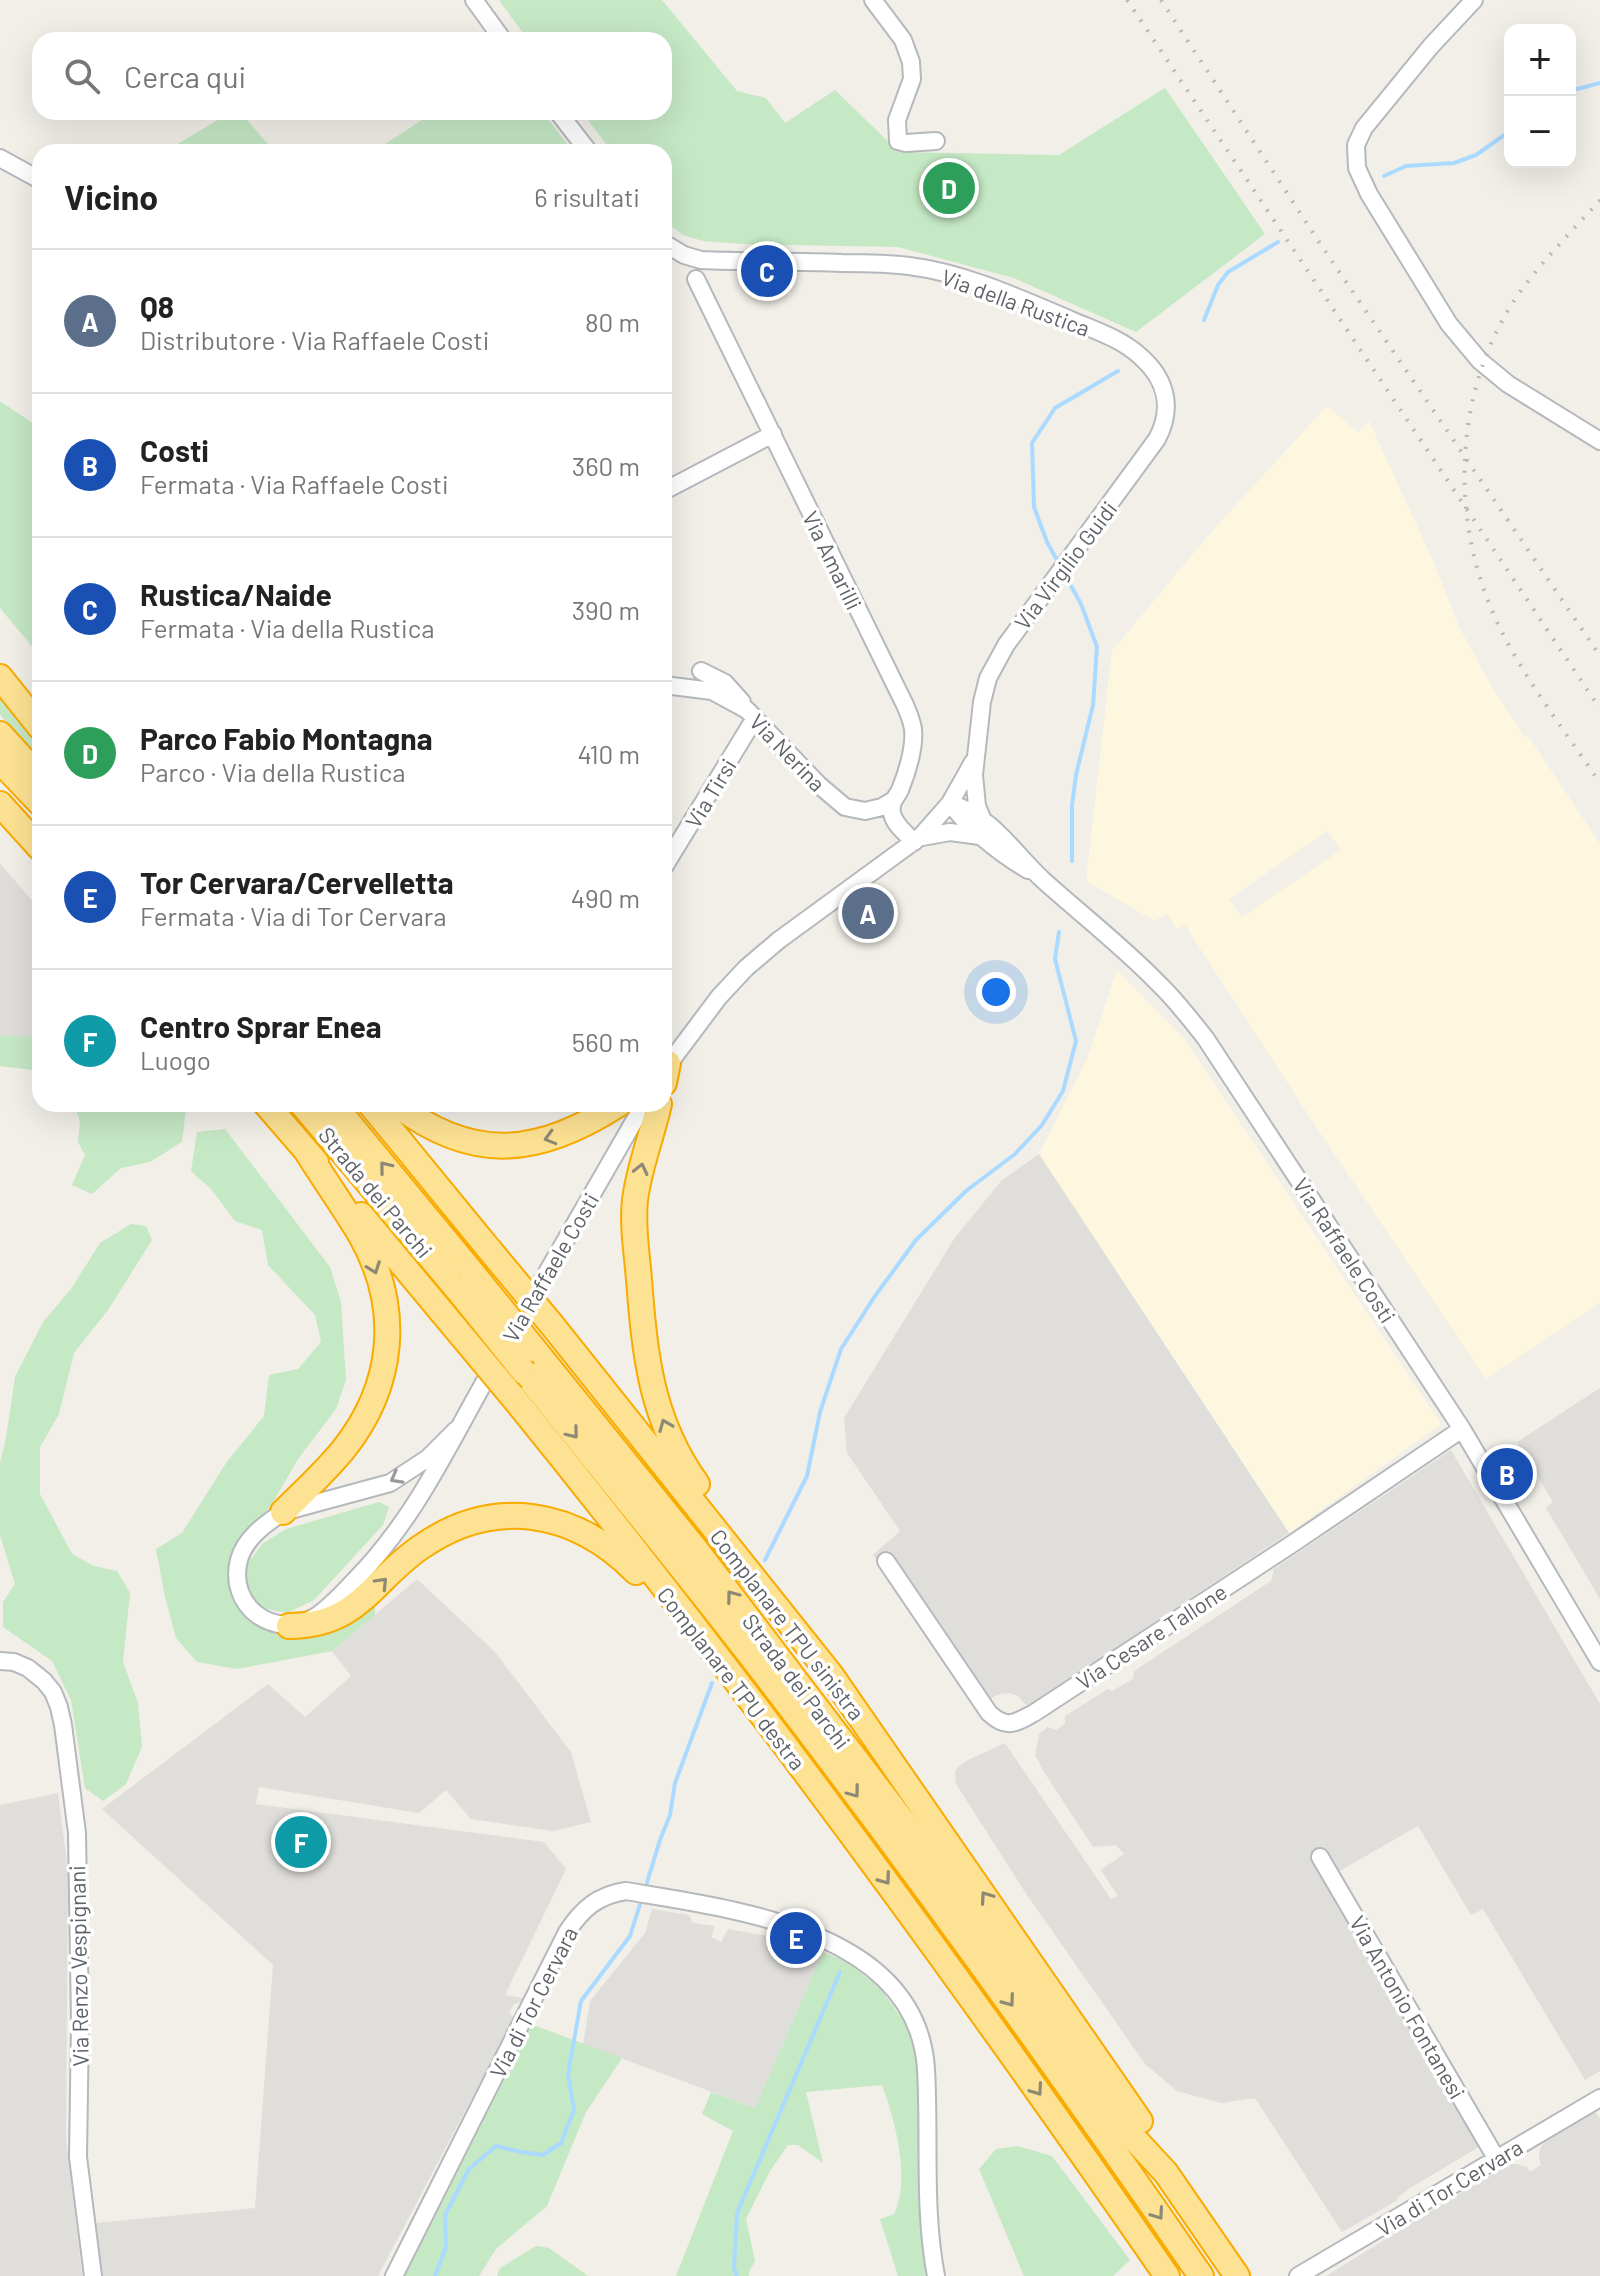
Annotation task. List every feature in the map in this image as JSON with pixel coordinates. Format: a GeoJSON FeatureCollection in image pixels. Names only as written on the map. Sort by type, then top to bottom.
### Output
{"type":"FeatureCollection","features":[{"type":"Feature","properties":{"kind":"highway"},"geometry":{"type":"LineString","coordinates":[[0,677],[32,717]]}},
{"type":"Feature","properties":{"kind":"highway"},"geometry":{"type":"LineString","coordinates":[[0,734],[32,769]]}},
{"type":"Feature","properties":{"kind":"highway"},"geometry":{"type":"LineString","coordinates":[[0,761],[32,795]]}},
{"type":"Feature","properties":{"kind":"highway"},"geometry":{"type":"LineString","coordinates":[[0,804],[32,839]]}},
{"type":"Feature","properties":{"kind":"highway","name":"Complanare TPU destra"},"geometry":{"type":"LineString","coordinates":[[273,1112],[578,1477],[788,1750],[1005,2044],[1167,2276]]}},
{"type":"Feature","properties":{"kind":"highway","name":"Strada dei Parchi"},"geometry":{"type":"LineString","coordinates":[[309,1112],[464,1280],[534,1349],[707,1563],[921,1845],[1130,2134],[1166,2173],[1237,2276]]}},
{"type":"Feature","properties":{"kind":"highway","name":"Strada dei Parchi"},"geometry":{"type":"LineString","coordinates":[[339,1112],[464,1280],[524,1372],[727,1625],[975,1954],[1201,2276]]}},
{"type":"Feature","properties":{"kind":"highway","name":"Complanare TPU sinistra"},"geometry":{"type":"LineString","coordinates":[[377,1112],[552,1325],[831,1675],[1143,2124],[1166,2173]]}},
{"type":"Feature","properties":{"kind":"highway"},"geometry":{"type":"LineString","coordinates":[[408,1112],[436,1130],[462,1140],[507,1147],[551,1139],[574,1131],[606,1112]]}},
{"type":"Feature","properties":{"kind":"highway"},"geometry":{"type":"LineString","coordinates":[[657,1112],[640,1171],[634,1215],[646,1357],[660,1415],[682,1464],[815,1636],[831,1675]]}},
{"type":"Feature","properties":{"kind":"highway"},"geometry":{"type":"LineString","coordinates":[[283,1512],[327,1468],[359,1428],[372,1406],[380,1383],[387,1346],[385,1305],[373,1262],[361,1236],[307,1152]]}},
{"type":"Feature","properties":{"kind":"highway"},"geometry":{"type":"LineString","coordinates":[[289,1626],[319,1623],[354,1608],[419,1548],[463,1524],[496,1516],[551,1519],[586,1533],[623,1558],[747,1712],[788,1750]]}},
{"type":"Feature","properties":{"kind":"street"},"geometry":{"type":"LineString","coordinates":[[474,0],[497,32]]}},
{"type":"Feature","properties":{"kind":"street"},"geometry":{"type":"LineString","coordinates":[[873,0],[903,40],[911,62],[912,79],[897,120],[898,141],[936,141]]}},
{"type":"Feature","properties":{"kind":"street"},"geometry":{"type":"LineString","coordinates":[[1474,0],[1431,46],[1364,128],[1358,137],[1355,153],[1357,168],[1369,194],[1449,324],[1480,361],[1508,384],[1600,441]]}},
{"type":"Feature","properties":{"kind":"street"},"geometry":{"type":"LineString","coordinates":[[564,120],[583,144]]}},
{"type":"Feature","properties":{"kind":"street"},"geometry":{"type":"LineString","coordinates":[[0,158],[32,176]]}},
{"type":"Feature","properties":{"kind":"street","name":"Via della Rustica"},"geometry":{"type":"LineString","coordinates":[[672,251],[714,260],[909,266],[967,279],[1132,349],[1150,366],[1160,383]]}},
{"type":"Feature","properties":{"kind":"street","name":"Via Amarilli"},"geometry":{"type":"LineString","coordinates":[[672,254],[696,279],[890,672],[911,723],[913,737],[907,769],[891,810],[896,823]]}},
{"type":"Feature","properties":{"kind":"street"},"geometry":{"type":"LineString","coordinates":[[696,279],[714,260]]}},
{"type":"Feature","properties":{"kind":"street","name":"Via Virgilio Guidi"},"geometry":{"type":"LineString","coordinates":[[982,818],[975,792],[975,755],[988,678],[1006,645],[1161,431],[1167,406],[1160,383]]}},
{"type":"Feature","properties":{"kind":"street"},"geometry":{"type":"LineString","coordinates":[[672,487],[773,434]]}},
{"type":"Feature","properties":{"kind":"street"},"geometry":{"type":"LineString","coordinates":[[701,671],[725,683],[751,714]]}},
{"type":"Feature","properties":{"kind":"street","name":"Via Nerina"},"geometry":{"type":"LineString","coordinates":[[672,686],[712,691],[751,714],[841,805],[883,814],[896,823]]}},
{"type":"Feature","properties":{"kind":"street","name":"Via Tirsi"},"geometry":{"type":"LineString","coordinates":[[672,853],[751,714]]}},
{"type":"Feature","properties":{"kind":"street","name":"Via Virgilio Guidi"},"geometry":{"type":"LineString","coordinates":[[950,803],[975,755]]}},
{"type":"Feature","properties":{"kind":"street"},"geometry":{"type":"LineString","coordinates":[[865,811],[894,800]]}},
{"type":"Feature","properties":{"kind":"street"},"geometry":{"type":"LineString","coordinates":[[672,1062],[719,997],[746,968],[779,940],[917,840],[950,803]]}},
{"type":"Feature","properties":{"kind":"street","name":"Via Raffaele Costi"},"geometry":{"type":"LineString","coordinates":[[950,803],[982,818],[1005,838],[1040,877],[1160,985],[1206,1039],[1462,1429],[1600,1662]]}},
{"type":"Feature","properties":{"kind":"street","name":"Via Raffaele Costi"},"geometry":{"type":"LineString","coordinates":[[950,803],[980,836],[1007,858],[1040,877]]}},
{"type":"Feature","properties":{"kind":"street"},"geometry":{"type":"LineString","coordinates":[[896,823],[917,840]]}},
{"type":"Feature","properties":{"kind":"street"},"geometry":{"type":"LineString","coordinates":[[917,840],[950,832],[980,836]]}},
{"type":"Feature","properties":{"kind":"street","name":"Via Raffaele Costi"},"geometry":{"type":"LineString","coordinates":[[456,1430],[428,1458],[390,1483],[283,1512],[254,1535],[239,1559],[238,1569],[243,1595],[253,1611],[273,1624],[289,1626],[317,1616],[373,1562],[432,1478],[456,1430],[639,1112]]}},
{"type":"Feature","properties":{"kind":"street","name":"Via Cesare Tallone"},"geometry":{"type":"LineString","coordinates":[[886,1561],[989,1713],[1001,1722],[1014,1723],[1034,1713],[1292,1544],[1462,1429]]}},
{"type":"Feature","properties":{"kind":"street","name":"Via Renzo Vespignani"},"geometry":{"type":"LineString","coordinates":[[0,1661],[14,1662],[28,1668],[53,1692],[59,1707],[77,1833],[80,2023],[78,2157],[93,2276]]}},
{"type":"Feature","properties":{"kind":"street","name":"Via Antonio Fontanesi"},"geometry":{"type":"LineString","coordinates":[[1320,1857],[1496,2158]]}},
{"type":"Feature","properties":{"kind":"street","name":"Via di Tor Cervara"},"geometry":{"type":"LineString","coordinates":[[394,2276],[567,1932],[593,1902],[626,1891],[775,1921],[822,1938],[869,1966],[894,1990],[906,2006],[921,2038],[926,2067],[930,2233],[936,2276]]}},
{"type":"Feature","properties":{"kind":"street","name":"Via di Tor Cervara"},"geometry":{"type":"LineString","coordinates":[[1298,2276],[1600,2098]]}},
{"type":"Feature","properties":{"kind":"shaded area"},"geometry":{"type":"Polygon","coordinates":[[[1327,406],[1358,432],[1369,421],[1435,565],[1459,627],[1492,687],[1600,844],[1600,1303],[1486,1379],[1185,925],[1177,929],[1166,913],[1155,921],[1086,881],[1112,651],[1213,530],[1327,406]],[[1327,831],[1229,899],[1242,917],[1341,850],[1327,831]]]}},
{"type":"Feature","properties":{"kind":"shaded area"},"geometry":{"type":"Polygon","coordinates":[[[0,863],[32,901],[32,1036],[0,1036],[0,863]]]}},
{"type":"Feature","properties":{"kind":"shaded area"},"geometry":{"type":"Polygon","coordinates":[[[1117,970],[1184,1039],[1441,1424],[1289,1533],[1039,1154],[1087,1059],[1117,970]]]}},
{"type":"Feature","properties":{"kind":"shaded area"},"geometry":{"type":"Polygon","coordinates":[[[1039,1154],[1289,1533],[1026,1705],[1010,1693],[987,1700],[971,1697],[873,1555],[900,1531],[847,1453],[844,1418],[954,1239],[1001,1181],[1039,1154]]]}},
{"type":"Feature","properties":{"kind":"shaded area"},"geometry":{"type":"Polygon","coordinates":[[[1600,1388],[1600,1599],[1546,1508],[1553,1502],[1517,1442],[1600,1388]]]}},
{"type":"Feature","properties":{"kind":"shaded area"},"geometry":{"type":"Polygon","coordinates":[[[1451,1450],[1600,1704],[1600,2071],[1585,2080],[1483,1909],[1471,1915],[1418,1826],[1338,1872],[1333,1865],[1319,1873],[1479,2147],[1342,2232],[1255,2098],[1221,2103],[1177,2091],[1145,2064],[1025,1892],[956,1784],[955,1772],[968,1760],[1005,1743],[1111,1899],[1118,1896],[1101,1870],[1124,1854],[1116,1845],[1093,1847],[1035,1755],[1039,1734],[1048,1727],[1056,1730],[1065,1724],[1065,1716],[1108,1689],[1112,1691],[1133,1679],[1134,1671],[1271,1581],[1274,1569],[1451,1450]]]}},
{"type":"Feature","properties":{"kind":"shaded area"},"geometry":{"type":"Polygon","coordinates":[[[417,1579],[495,1652],[571,1752],[591,1822],[553,1831],[471,1819],[446,1790],[419,1813],[259,1787],[256,1804],[544,1842],[566,1869],[505,1995],[523,1998],[509,2012],[514,2018],[378,2276],[102,2276],[95,2223],[255,2208],[273,1965],[102,1809],[268,1684],[305,1717],[351,1676],[332,1651],[417,1579]]]}},
{"type":"Feature","properties":{"kind":"shaded area"},"geometry":{"type":"Polygon","coordinates":[[[58,1793],[68,1872],[66,2140],[82,2276],[0,2276],[0,1805],[58,1793]]]}},
{"type":"Feature","properties":{"kind":"shaded area"},"geometry":{"type":"Polygon","coordinates":[[[652,1909],[689,1915],[693,1923],[715,1926],[711,1937],[721,1942],[728,1929],[769,1936],[823,1952],[755,2108],[583,2044],[590,2001],[645,1933],[652,1909]]]}},
{"type":"Feature","properties":{"kind":"shaded area"},"geometry":{"type":"Polygon","coordinates":[[[1595,2112],[1600,2118],[1600,2276],[1326,2276],[1508,2164],[1527,2167],[1530,2172],[1541,2165],[1540,2149],[1544,2143],[1595,2112]]]}},
{"type":"Feature","properties":{"kind":"green space"},"geometry":{"type":"Polygon","coordinates":[[[499,0],[662,0],[737,91],[766,98],[785,123],[835,90],[899,152],[1059,155],[1165,88],[1265,234],[1136,332],[1014,278],[898,247],[703,241],[683,235],[672,227],[672,144],[606,144],[588,120],[672,120],[672,32],[522,32],[499,0]]]}},
{"type":"Feature","properties":{"kind":"green space"},"geometry":{"type":"Polygon","coordinates":[[[218,120],[247,120],[268,144],[177,144],[218,120]]]}},
{"type":"Feature","properties":{"kind":"green space"},"geometry":{"type":"Polygon","coordinates":[[[422,120],[549,120],[567,144],[385,144],[422,120]]]}},
{"type":"Feature","properties":{"kind":"green space"},"geometry":{"type":"Polygon","coordinates":[[[0,401],[32,423],[32,646],[0,608],[0,401]]]}},
{"type":"Feature","properties":{"kind":"green space"},"geometry":{"type":"Polygon","coordinates":[[[0,696],[32,734],[32,749],[0,715],[0,696]]]}},
{"type":"Feature","properties":{"kind":"green space"},"geometry":{"type":"Polygon","coordinates":[[[0,1036],[32,1036],[32,1070],[0,1066],[0,1036]]]}},
{"type":"Feature","properties":{"kind":"green space"},"geometry":{"type":"Polygon","coordinates":[[[77,1112],[186,1112],[182,1142],[150,1162],[121,1168],[92,1194],[72,1185],[85,1155],[78,1142],[80,1121],[77,1112]]]}},
{"type":"Feature","properties":{"kind":"green space"},"geometry":{"type":"Polygon","coordinates":[[[225,1129],[330,1267],[341,1302],[346,1380],[336,1409],[298,1459],[271,1506],[239,1546],[231,1575],[235,1598],[248,1618],[272,1632],[310,1632],[375,1608],[375,1615],[332,1651],[237,1669],[197,1662],[176,1638],[156,1549],[182,1533],[226,1463],[264,1416],[269,1375],[298,1369],[321,1342],[315,1315],[268,1265],[262,1230],[235,1221],[211,1189],[191,1171],[197,1132],[225,1129]]]}},
{"type":"Feature","properties":{"kind":"green space"},"geometry":{"type":"Polygon","coordinates":[[[131,1224],[146,1226],[152,1240],[108,1310],[74,1353],[59,1414],[40,1447],[40,1494],[72,1554],[94,1566],[117,1571],[130,1593],[123,1662],[138,1703],[142,1747],[126,1784],[103,1801],[85,1788],[71,1700],[52,1661],[3,1627],[3,1602],[15,1584],[0,1535],[0,1463],[15,1377],[43,1322],[71,1289],[100,1243],[131,1224]]]}},
{"type":"Feature","properties":{"kind":"green space"},"geometry":{"type":"Polygon","coordinates":[[[379,1502],[389,1507],[383,1525],[314,1600],[287,1613],[266,1609],[254,1602],[246,1589],[244,1569],[262,1544],[286,1529],[379,1502]]]}},
{"type":"Feature","properties":{"kind":"green space"},"geometry":{"type":"Polygon","coordinates":[[[823,1952],[848,1962],[881,1989],[907,2026],[919,2069],[918,2153],[926,2276],[898,2276],[880,2219],[894,2214],[901,2184],[896,2132],[882,2085],[806,2092],[823,2163],[798,2145],[788,2145],[770,2171],[746,2219],[755,2261],[749,2276],[676,2276],[733,2131],[702,2114],[711,2092],[755,2108],[823,1952]]]}},
{"type":"Feature","properties":{"kind":"green space"},"geometry":{"type":"Polygon","coordinates":[[[528,2023],[622,2058],[586,2112],[547,2206],[496,2249],[479,2276],[402,2276],[501,2083],[528,2023]]]}},
{"type":"Feature","properties":{"kind":"green space"},"geometry":{"type":"Polygon","coordinates":[[[1018,2146],[1052,2156],[1130,2260],[1113,2276],[1024,2276],[979,2169],[996,2149],[1018,2146]]]}},
{"type":"Feature","properties":{"kind":"green space"},"geometry":{"type":"Polygon","coordinates":[[[536,2246],[549,2248],[588,2276],[497,2276],[500,2268],[536,2246]]]}},
{"type":"Feature","properties":{"kind":"waterway"},"geometry":{"type":"LineString","coordinates":[[1576,89],[1600,83]]}},
{"type":"Feature","properties":{"kind":"waterway"},"geometry":{"type":"LineString","coordinates":[[1384,176],[1406,166],[1454,163],[1476,155],[1504,135]]}},
{"type":"Feature","properties":{"kind":"waterway"},"geometry":{"type":"LineString","coordinates":[[1204,320],[1218,285],[1228,272],[1278,242]]}},
{"type":"Feature","properties":{"kind":"waterway"},"geometry":{"type":"LineString","coordinates":[[1059,564],[1034,507],[1032,443],[1055,408],[1118,371]]}},
{"type":"Feature","properties":{"kind":"waterway"},"geometry":{"type":"LineString","coordinates":[[1065,575],[1081,604],[1097,647],[1093,705],[1072,805],[1072,861]]}},
{"type":"Feature","properties":{"kind":"waterway"},"geometry":{"type":"LineString","coordinates":[[765,1560],[807,1476],[820,1412],[841,1349],[916,1240],[966,1191],[1015,1154],[1042,1125],[1063,1091],[1076,1041],[1055,959],[1059,932]]}},
{"type":"Feature","properties":{"kind":"waterway"},"geometry":{"type":"LineString","coordinates":[[645,1889],[670,1815],[675,1783],[712,1683]]}},
{"type":"Feature","properties":{"kind":"waterway"},"geometry":{"type":"LineString","coordinates":[[435,2276],[446,2247],[445,2215],[469,2169],[496,2146],[543,2155],[561,2143],[574,2110],[568,2074],[581,2001],[630,1936],[642,1898]]}},
{"type":"Feature","properties":{"kind":"waterway"},"geometry":{"type":"LineString","coordinates":[[737,2276],[734,2268],[737,2213],[840,1972]]}},
{"type":"Feature","properties":{"kind":"railway"},"geometry":{"type":"LineString","coordinates":[[1127,0],[1600,709]]}},
{"type":"Feature","properties":{"kind":"railway"},"geometry":{"type":"LineString","coordinates":[[1161,0],[1319,242],[1600,656]]}},
{"type":"Feature","properties":{"kind":"railway"},"geometry":{"type":"LineString","coordinates":[[1600,200],[1529,280],[1498,329],[1481,369],[1470,411],[1465,455],[1465,498],[1471,542],[1482,584],[1498,624],[1533,685],[1600,783]]}},
{"type":"Feature","properties":{"kind":"place","name":"Parco Fabio Montagna"},"geometry":{"type":"Point","coordinates":[949,188]}},
{"type":"Feature","properties":{"kind":"place","name":"Rustica/Naide"},"geometry":{"type":"Point","coordinates":[767,271]}},
{"type":"Feature","properties":{"kind":"place","name":"Q8"},"geometry":{"type":"Point","coordinates":[868,913]}},
{"type":"Feature","properties":{"kind":"place","name":"Costi"},"geometry":{"type":"Point","coordinates":[1507,1474]}},
{"type":"Feature","properties":{"kind":"place","name":"Centro Sprar Enea"},"geometry":{"type":"Point","coordinates":[301,1842]}},
{"type":"Feature","properties":{"kind":"place","name":"Tor Cervara/Cervelletta"},"geometry":{"type":"Point","coordinates":[796,1938]}}]}
